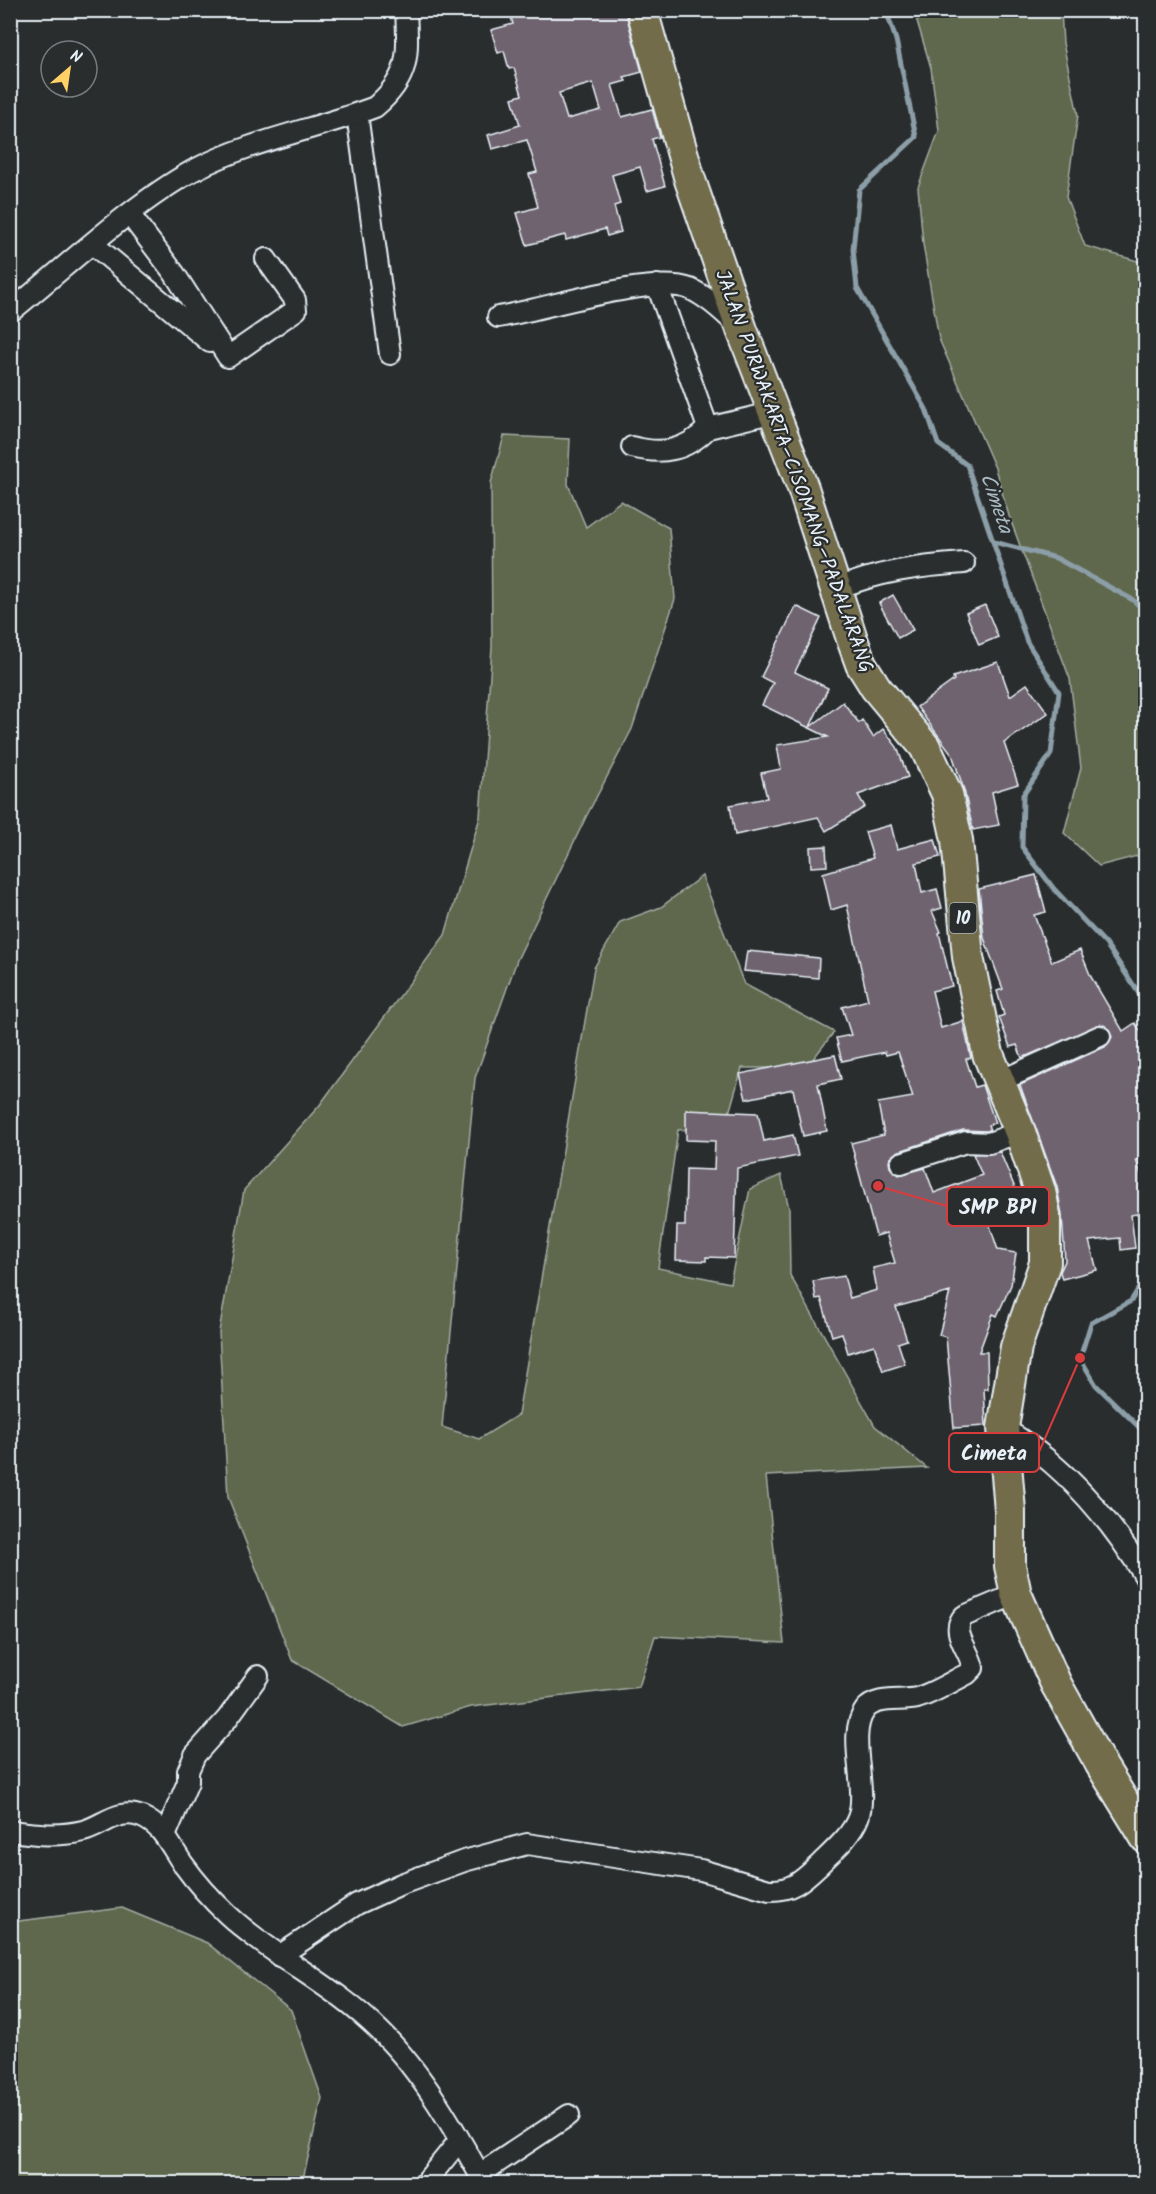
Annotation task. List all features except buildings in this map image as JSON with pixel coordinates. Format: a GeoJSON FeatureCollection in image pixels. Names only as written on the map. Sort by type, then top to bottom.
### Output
{"type":"FeatureCollection","features":[{"type":"Feature","properties":{"kind":"highway","name":"JALAN PURWAKARTA–CISOMANG–PADALARANG"},"geometry":{"type":"LineString","coordinates":[[645,12],[690,180],[742,330],[803,488],[861,664],[876,688],[925,747],[947,794],[957,840],[968,957],[988,1054],[1020,1132],[1040,1191],[1047,1240],[1040,1282],[1016,1347],[1008,1383],[1003,1428],[1010,1511],[1010,1566],[1016,1594],[1056,1684],[1100,1763],[1146,1838]]}},
{"type":"Feature","properties":{"kind":"street"},"geometry":{"type":"LineString","coordinates":[[10,312],[130,215],[169,186],[206,165],[228,155],[375,107],[390,94],[402,77],[408,56],[406,10]]}},
{"type":"Feature","properties":{"kind":"street"},"geometry":{"type":"LineString","coordinates":[[357,114],[390,354]]}},
{"type":"Feature","properties":{"kind":"street"},"geometry":{"type":"LineString","coordinates":[[130,215],[174,273],[228,357]]}},
{"type":"Feature","properties":{"kind":"street"},"geometry":{"type":"LineString","coordinates":[[94,245],[228,357]]}},
{"type":"Feature","properties":{"kind":"street"},"geometry":{"type":"LineString","coordinates":[[228,357],[296,310],[295,300],[266,260]]}},
{"type":"Feature","properties":{"kind":"street"},"geometry":{"type":"LineString","coordinates":[[498,317],[607,293],[657,285],[691,290],[710,301],[742,330]]}},
{"type":"Feature","properties":{"kind":"street"},"geometry":{"type":"LineString","coordinates":[[657,285],[708,428]]}},
{"type":"Feature","properties":{"kind":"street"},"geometry":{"type":"LineString","coordinates":[[632,447],[652,452],[668,452],[695,440],[708,428],[775,412]]}},
{"type":"Feature","properties":{"kind":"street"},"geometry":{"type":"LineString","coordinates":[[836,589],[857,581],[915,567],[963,563]]}},
{"type":"Feature","properties":{"kind":"street"},"geometry":{"type":"LineString","coordinates":[[998,1082],[1100,1036]]}},
{"type":"Feature","properties":{"kind":"street"},"geometry":{"type":"LineString","coordinates":[[901,1163],[966,1142],[989,1143],[1020,1132]]}},
{"type":"Feature","properties":{"kind":"street"},"geometry":{"type":"LineString","coordinates":[[1003,1428],[1030,1443],[1058,1466],[1118,1535],[1146,1578]]}},
{"type":"Feature","properties":{"kind":"street"},"geometry":{"type":"LineString","coordinates":[[279,1956],[357,1904],[401,1884],[472,1858],[527,1844],[701,1870],[769,1890],[780,1890],[797,1885],[838,1845],[853,1828],[859,1816],[861,1796],[859,1728],[868,1707],[877,1701],[918,1697],[967,1674],[973,1668],[958,1633],[959,1621],[964,1616],[1016,1594]]}},
{"type":"Feature","properties":{"kind":"street"},"geometry":{"type":"LineString","coordinates":[[165,1836],[188,1782],[188,1771],[195,1755],[227,1719],[258,1676]]}},
{"type":"Feature","properties":{"kind":"street"},"geometry":{"type":"LineString","coordinates":[[10,1831],[48,1835],[84,1831],[112,1817],[129,1814],[142,1817],[165,1836],[211,1897],[230,1916],[279,1956],[381,2032],[427,2090],[483,2179],[569,2115]]}},
{"type":"Feature","properties":{"kind":"street"},"geometry":{"type":"LineString","coordinates":[[424,2184],[459,2141]]}},
{"type":"Feature","properties":{"kind":"green space"},"geometry":{"type":"Polygon","coordinates":[[[914,11],[1061,11],[1063,43],[1078,115],[1066,197],[1085,246],[1145,263],[1145,854],[1099,866],[1064,833],[1081,768],[1070,679],[1009,516],[995,468],[939,339],[923,244],[918,187],[939,131],[931,68],[914,11]]]}},
{"type":"Feature","properties":{"kind":"green space"},"geometry":{"type":"Polygon","coordinates":[[[504,436],[570,439],[568,484],[586,527],[621,501],[669,528],[675,599],[632,729],[586,817],[517,960],[475,1078],[442,1427],[479,1439],[518,1415],[594,968],[620,922],[661,907],[702,876],[744,984],[834,1032],[806,1068],[742,1068],[725,1127],[678,1130],[658,1268],[730,1283],[750,1189],[781,1175],[789,1208],[790,1275],[875,1426],[927,1468],[766,1476],[784,1643],[655,1636],[639,1687],[471,1707],[403,1727],[292,1660],[228,1497],[219,1332],[244,1190],[319,1106],[445,935],[480,817],[492,647],[491,483],[504,436]]]}},
{"type":"Feature","properties":{"kind":"green space"},"geometry":{"type":"Polygon","coordinates":[[[122,1908],[207,1943],[291,2010],[322,2098],[302,2183],[11,2183],[11,1922],[122,1908]]]}},
{"type":"Feature","properties":{"kind":"waterway","name":"Cimeta"},"geometry":{"type":"LineString","coordinates":[[886,10],[896,40],[916,137],[859,190],[853,249],[857,288],[926,409],[938,444],[967,465],[1027,642],[1059,692],[1051,754],[1023,795],[1022,847],[1054,889],[1106,944],[1146,1004]]}},
{"type":"Feature","properties":{"kind":"waterway"},"geometry":{"type":"LineString","coordinates":[[994,542],[1056,558],[1133,600],[1146,612]]}},
{"type":"Feature","properties":{"kind":"waterway","name":"Cimeta"},"geometry":{"type":"LineString","coordinates":[[1146,1276],[1131,1301],[1091,1323],[1080,1358],[1096,1385],[1146,1434]]}},
{"type":"Feature","properties":{"kind":"place","name":"SMP BPI"},"geometry":{"type":"Point","coordinates":[878,1186]}},
{"type":"Feature","properties":{"kind":"place","name":"Cimeta"},"geometry":{"type":"Point","coordinates":[1080,1358]}}]}
